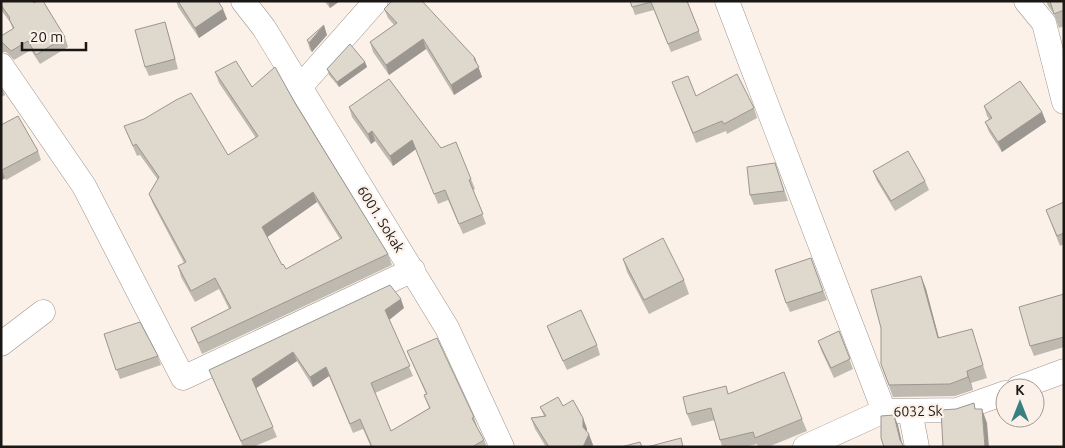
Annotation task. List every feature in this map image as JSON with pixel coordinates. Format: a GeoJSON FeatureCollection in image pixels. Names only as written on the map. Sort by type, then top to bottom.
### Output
{"type":"FeatureCollection","features":[{"type":"Feature","properties":{"kind":"street","name":"6001. Sokak"},"geometry":{"type":"LineString","coordinates":[[244,1],[264,28],[448,328],[502,447]]}},
{"type":"Feature","properties":{"kind":"street"},"geometry":{"type":"LineString","coordinates":[[300,87],[376,1]]}},
{"type":"Feature","properties":{"kind":"street"},"geometry":{"type":"LineString","coordinates":[[727,1],[884,411]]}},
{"type":"Feature","properties":{"kind":"street"},"geometry":{"type":"LineString","coordinates":[[1026,1],[1044,24],[1064,102]]}},
{"type":"Feature","properties":{"kind":"street"},"geometry":{"type":"LineString","coordinates":[[1,65],[84,186],[183,378],[413,270]]}},
{"type":"Feature","properties":{"kind":"street"},"geometry":{"type":"LineString","coordinates":[[1,344],[43,312]]}},
{"type":"Feature","properties":{"kind":"street"},"geometry":{"type":"LineString","coordinates":[[1045,378],[1064,371]]}},
{"type":"Feature","properties":{"kind":"street","name":"6032 Sk"},"geometry":{"type":"LineString","coordinates":[[805,447],[884,411],[957,410],[995,397]]}},
{"type":"Feature","properties":{"kind":"street"},"geometry":{"type":"LineString","coordinates":[[910,411],[917,447]]}},
{"type":"Feature","properties":{"kind":"building"},"geometry":{"type":"Polygon","coordinates":[[[1,1],[33,1],[34,3],[43,1],[65,37],[36,55],[28,41],[11,51],[1,43],[1,36],[14,28],[1,5],[1,1]]]}},
{"type":"Feature","properties":{"kind":"building"},"geometry":{"type":"Polygon","coordinates":[[[178,1],[218,1],[223,9],[195,28],[178,1]]]}},
{"type":"Feature","properties":{"kind":"building"},"geometry":{"type":"Polygon","coordinates":[[[392,1],[422,1],[475,58],[479,67],[451,85],[423,39],[386,65],[370,42],[397,23],[384,9],[392,1]]]}},
{"type":"Feature","properties":{"kind":"building"},"geometry":{"type":"Polygon","coordinates":[[[630,1],[687,1],[699,31],[668,44],[651,2],[632,7],[630,1]]]}},
{"type":"Feature","properties":{"kind":"building"},"geometry":{"type":"Polygon","coordinates":[[[1050,1],[1064,1],[1064,10],[1054,14],[1050,1]]]}},
{"type":"Feature","properties":{"kind":"building"},"geometry":{"type":"Polygon","coordinates":[[[165,22],[175,59],[145,67],[135,30],[165,22]]]}},
{"type":"Feature","properties":{"kind":"building"},"geometry":{"type":"Polygon","coordinates":[[[324,25],[309,43],[307,40],[324,25]]]}},
{"type":"Feature","properties":{"kind":"building"},"geometry":{"type":"Polygon","coordinates":[[[350,44],[365,62],[337,82],[327,69],[350,44]]]}},
{"type":"Feature","properties":{"kind":"building"},"geometry":{"type":"Polygon","coordinates":[[[236,61],[252,87],[275,67],[295,103],[388,254],[198,343],[191,328],[231,308],[215,278],[191,291],[178,266],[186,262],[149,194],[159,177],[136,144],[133,146],[124,126],[144,119],[191,93],[228,155],[258,136],[215,72],[236,61]],[[313,192],[262,227],[286,269],[342,238],[313,192]]]}},
{"type":"Feature","properties":{"kind":"building"},"geometry":{"type":"Polygon","coordinates":[[[737,74],[754,108],[724,124],[722,121],[693,133],[672,82],[688,76],[696,96],[737,74]]]}},
{"type":"Feature","properties":{"kind":"building"},"geometry":{"type":"Polygon","coordinates":[[[389,79],[441,148],[456,142],[483,214],[459,224],[445,190],[434,194],[412,140],[390,156],[372,131],[368,134],[349,107],[389,79]]]}},
{"type":"Feature","properties":{"kind":"building"},"geometry":{"type":"Polygon","coordinates":[[[1020,81],[1042,112],[998,142],[985,122],[992,118],[984,106],[1020,81]]]}},
{"type":"Feature","properties":{"kind":"building"},"geometry":{"type":"Polygon","coordinates":[[[18,116],[38,151],[2,170],[1,125],[18,116]]]}},
{"type":"Feature","properties":{"kind":"building"},"geometry":{"type":"Polygon","coordinates":[[[908,151],[925,181],[891,201],[873,171],[908,151]]]}},
{"type":"Feature","properties":{"kind":"building"},"geometry":{"type":"Polygon","coordinates":[[[775,163],[784,191],[750,195],[747,167],[775,163]]]}},
{"type":"Feature","properties":{"kind":"building"},"geometry":{"type":"Polygon","coordinates":[[[1064,202],[1064,233],[1057,236],[1046,210],[1064,202]]]}},
{"type":"Feature","properties":{"kind":"building"},"geometry":{"type":"Polygon","coordinates":[[[663,238],[684,280],[644,300],[623,259],[663,238]]]}},
{"type":"Feature","properties":{"kind":"building"},"geometry":{"type":"Polygon","coordinates":[[[811,258],[823,291],[786,303],[775,270],[811,258]]]}},
{"type":"Feature","properties":{"kind":"building"},"geometry":{"type":"Polygon","coordinates":[[[921,276],[938,338],[972,329],[983,365],[967,371],[968,377],[950,384],[889,385],[881,364],[881,328],[871,290],[921,276]]]}},
{"type":"Feature","properties":{"kind":"building"},"geometry":{"type":"Polygon","coordinates":[[[390,285],[401,299],[385,310],[410,366],[371,383],[391,431],[430,408],[424,395],[427,394],[407,351],[437,338],[474,417],[472,418],[484,440],[472,447],[372,447],[360,419],[350,424],[326,367],[310,377],[293,352],[252,379],[273,427],[241,441],[209,370],[390,285]]]}},
{"type":"Feature","properties":{"kind":"building"},"geometry":{"type":"Polygon","coordinates":[[[1064,294],[1064,337],[1030,346],[1019,307],[1064,294]]]}},
{"type":"Feature","properties":{"kind":"building"},"geometry":{"type":"Polygon","coordinates":[[[581,310],[597,345],[563,361],[547,326],[581,310]]]}},
{"type":"Feature","properties":{"kind":"building"},"geometry":{"type":"Polygon","coordinates":[[[140,322],[158,356],[116,370],[104,334],[140,322]]]}},
{"type":"Feature","properties":{"kind":"building"},"geometry":{"type":"Polygon","coordinates":[[[839,331],[850,359],[831,368],[818,341],[839,331]]]}},
{"type":"Feature","properties":{"kind":"building"},"geometry":{"type":"Polygon","coordinates":[[[784,372],[802,419],[755,438],[753,432],[720,440],[711,408],[687,414],[683,397],[726,386],[728,394],[784,372]]]}},
{"type":"Feature","properties":{"kind":"building"},"geometry":{"type":"Polygon","coordinates":[[[558,397],[563,406],[573,400],[583,418],[583,427],[589,434],[583,447],[549,447],[531,418],[546,416],[540,407],[558,397]]]}},
{"type":"Feature","properties":{"kind":"building"},"geometry":{"type":"Polygon","coordinates":[[[974,403],[975,409],[982,409],[985,447],[943,447],[941,410],[956,409],[974,403]]]}},
{"type":"Feature","properties":{"kind":"building"},"geometry":{"type":"Polygon","coordinates":[[[894,415],[900,440],[904,447],[884,447],[881,438],[881,416],[894,415]]]}},
{"type":"Feature","properties":{"kind":"building"},"geometry":{"type":"Polygon","coordinates":[[[681,438],[683,447],[647,447],[681,438]]]}},
{"type":"Feature","properties":{"kind":"building"},"geometry":{"type":"Polygon","coordinates":[[[640,442],[642,447],[621,447],[640,442]]]}}]}
